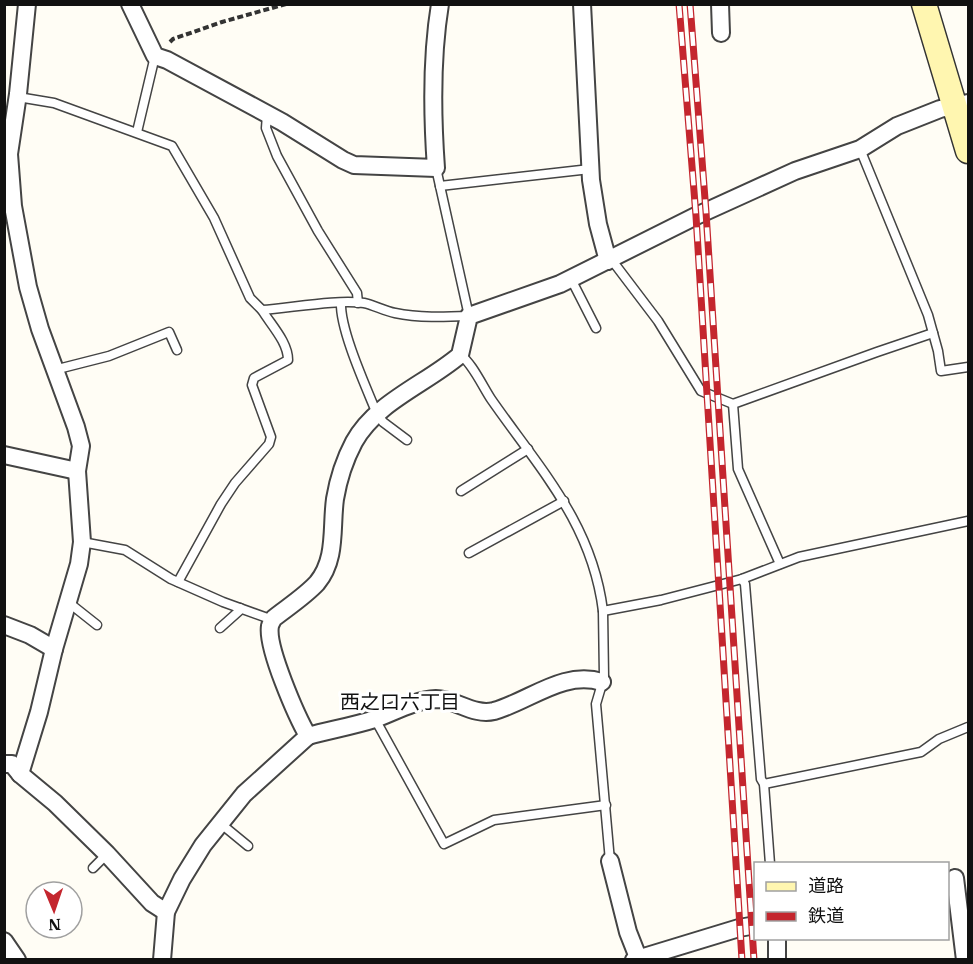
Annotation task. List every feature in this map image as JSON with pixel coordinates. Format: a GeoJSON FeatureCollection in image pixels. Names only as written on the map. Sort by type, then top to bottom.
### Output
{"type":"FeatureCollection","features":[{"type":"Feature","properties":{"kind":"street"},"geometry":{"type":"LineString","coordinates":[[20,774],[79,564],[82,542],[76,471],[81,446],[28,286],[13,206],[9,154],[27,4]]}},
{"type":"Feature","properties":{"kind":"street"},"geometry":{"type":"LineString","coordinates":[[130,4],[157,57],[267,115],[354,165],[436,168],[433,106],[435,36],[440,4]]}},
{"type":"Feature","properties":{"kind":"street"},"geometry":{"type":"LineString","coordinates":[[582,4],[590,170],[598,224],[610,260]]}},
{"type":"Feature","properties":{"kind":"street"},"geometry":{"type":"LineString","coordinates":[[720,4],[720,33]]}},
{"type":"Feature","properties":{"kind":"street"},"geometry":{"type":"LineString","coordinates":[[924,4],[962,104],[969,151]]}},
{"type":"Feature","properties":{"kind":"street"},"geometry":{"type":"LineString","coordinates":[[308,736],[297,718],[276,658],[270,626],[273,620],[316,583],[327,567],[333,547],[335,498],[344,466],[355,441],[377,414],[460,355],[469,316],[571,279],[696,216],[795,171],[860,149],[897,126],[940,109],[962,104]]}},
{"type":"Feature","properties":{"kind":"street"},"geometry":{"type":"LineString","coordinates":[[4,455],[76,471]]}},
{"type":"Feature","properties":{"kind":"street"},"geometry":{"type":"LineString","coordinates":[[4,625],[30,635],[54,649]]}},
{"type":"Feature","properties":{"kind":"street"},"geometry":{"type":"LineString","coordinates":[[162,960],[166,912],[182,879],[220,823],[244,794],[308,736],[375,719],[420,702],[438,699],[478,711],[493,711],[574,679],[590,678],[603,681]]}},
{"type":"Feature","properties":{"kind":"street"},"geometry":{"type":"LineString","coordinates":[[4,764],[12,764],[20,774],[55,802],[152,903],[166,912]]}},
{"type":"Feature","properties":{"kind":"street"},"geometry":{"type":"LineString","coordinates":[[610,861],[637,959],[754,926]]}},
{"type":"Feature","properties":{"kind":"street"},"geometry":{"type":"LineString","coordinates":[[957,878],[964,960]]}},
{"type":"Feature","properties":{"kind":"street"},"geometry":{"type":"LineString","coordinates":[[777,940],[777,960]]}},
{"type":"Feature","properties":{"kind":"lane"},"geometry":{"type":"LineString","coordinates":[[137,132],[157,57]]}},
{"type":"Feature","properties":{"kind":"lane"},"geometry":{"type":"LineString","coordinates":[[16,95],[54,103],[172,146],[214,218],[250,298],[262,310],[281,339],[288,356],[288,360],[283,364],[254,378],[252,385],[271,437],[269,444],[235,483],[221,504],[178,582]]}},
{"type":"Feature","properties":{"kind":"lane"},"geometry":{"type":"LineString","coordinates":[[267,115],[266,128],[277,156],[318,231],[357,293],[358,303]]}},
{"type":"Feature","properties":{"kind":"lane"},"geometry":{"type":"LineString","coordinates":[[860,149],[913,276],[933,333],[941,371],[969,367]]}},
{"type":"Feature","properties":{"kind":"lane"},"geometry":{"type":"LineString","coordinates":[[262,310],[358,303],[410,315],[469,316],[436,168]]}},
{"type":"Feature","properties":{"kind":"lane"},"geometry":{"type":"LineString","coordinates":[[440,186],[590,170]]}},
{"type":"Feature","properties":{"kind":"lane"},"geometry":{"type":"LineString","coordinates":[[610,260],[658,321],[701,391],[733,404],[933,333]]}},
{"type":"Feature","properties":{"kind":"lane"},"geometry":{"type":"LineString","coordinates":[[571,279],[596,328]]}},
{"type":"Feature","properties":{"kind":"lane"},"geometry":{"type":"LineString","coordinates":[[341,303],[340,311],[345,328],[377,414],[383,422],[407,440]]}},
{"type":"Feature","properties":{"kind":"lane"},"geometry":{"type":"LineString","coordinates":[[54,370],[110,356],[169,332],[177,350]]}},
{"type":"Feature","properties":{"kind":"lane"},"geometry":{"type":"LineString","coordinates":[[460,355],[465,358],[482,386],[564,501],[576,521],[593,561],[603,610],[603,681],[596,704],[610,861]]}},
{"type":"Feature","properties":{"kind":"lane"},"geometry":{"type":"LineString","coordinates":[[733,404],[738,469],[780,564]]}},
{"type":"Feature","properties":{"kind":"lane"},"geometry":{"type":"LineString","coordinates":[[461,491],[528,449]]}},
{"type":"Feature","properties":{"kind":"lane"},"geometry":{"type":"LineString","coordinates":[[469,553],[564,501]]}},
{"type":"Feature","properties":{"kind":"lane"},"geometry":{"type":"LineString","coordinates":[[603,610],[661,600],[742,579],[799,557],[969,521]]}},
{"type":"Feature","properties":{"kind":"lane"},"geometry":{"type":"LineString","coordinates":[[82,542],[125,550],[178,582],[223,602],[273,620]]}},
{"type":"Feature","properties":{"kind":"lane"},"geometry":{"type":"LineString","coordinates":[[742,579],[745,584],[770,862]]}},
{"type":"Feature","properties":{"kind":"lane"},"geometry":{"type":"LineString","coordinates":[[68,605],[73,606],[96,625]]}},
{"type":"Feature","properties":{"kind":"lane"},"geometry":{"type":"LineString","coordinates":[[220,628],[240,608]]}},
{"type":"Feature","properties":{"kind":"lane"},"geometry":{"type":"LineString","coordinates":[[375,719],[444,844],[494,820],[606,805]]}},
{"type":"Feature","properties":{"kind":"lane"},"geometry":{"type":"LineString","coordinates":[[764,784],[921,752],[939,739],[969,727]]}},
{"type":"Feature","properties":{"kind":"lane"},"geometry":{"type":"LineString","coordinates":[[220,823],[248,846]]}},
{"type":"Feature","properties":{"kind":"lane"},"geometry":{"type":"LineString","coordinates":[[93,868],[107,854]]}},
{"type":"Feature","properties":{"kind":"path"},"geometry":{"type":"LineString","coordinates":[[157,57],[173,39],[286,4]]}},
{"type":"Feature","properties":{"kind":"railway"},"geometry":{"type":"LineString","coordinates":[[679,4],[696,216],[742,960]]}},
{"type":"Feature","properties":{"kind":"railway"},"geometry":{"type":"LineString","coordinates":[[690,4],[706,212],[754,960]]}},
{"type":"Feature","properties":{"kind":"district","name":"西之口六丁目"},"geometry":{"type":"Point","coordinates":[400,701]}}]}
